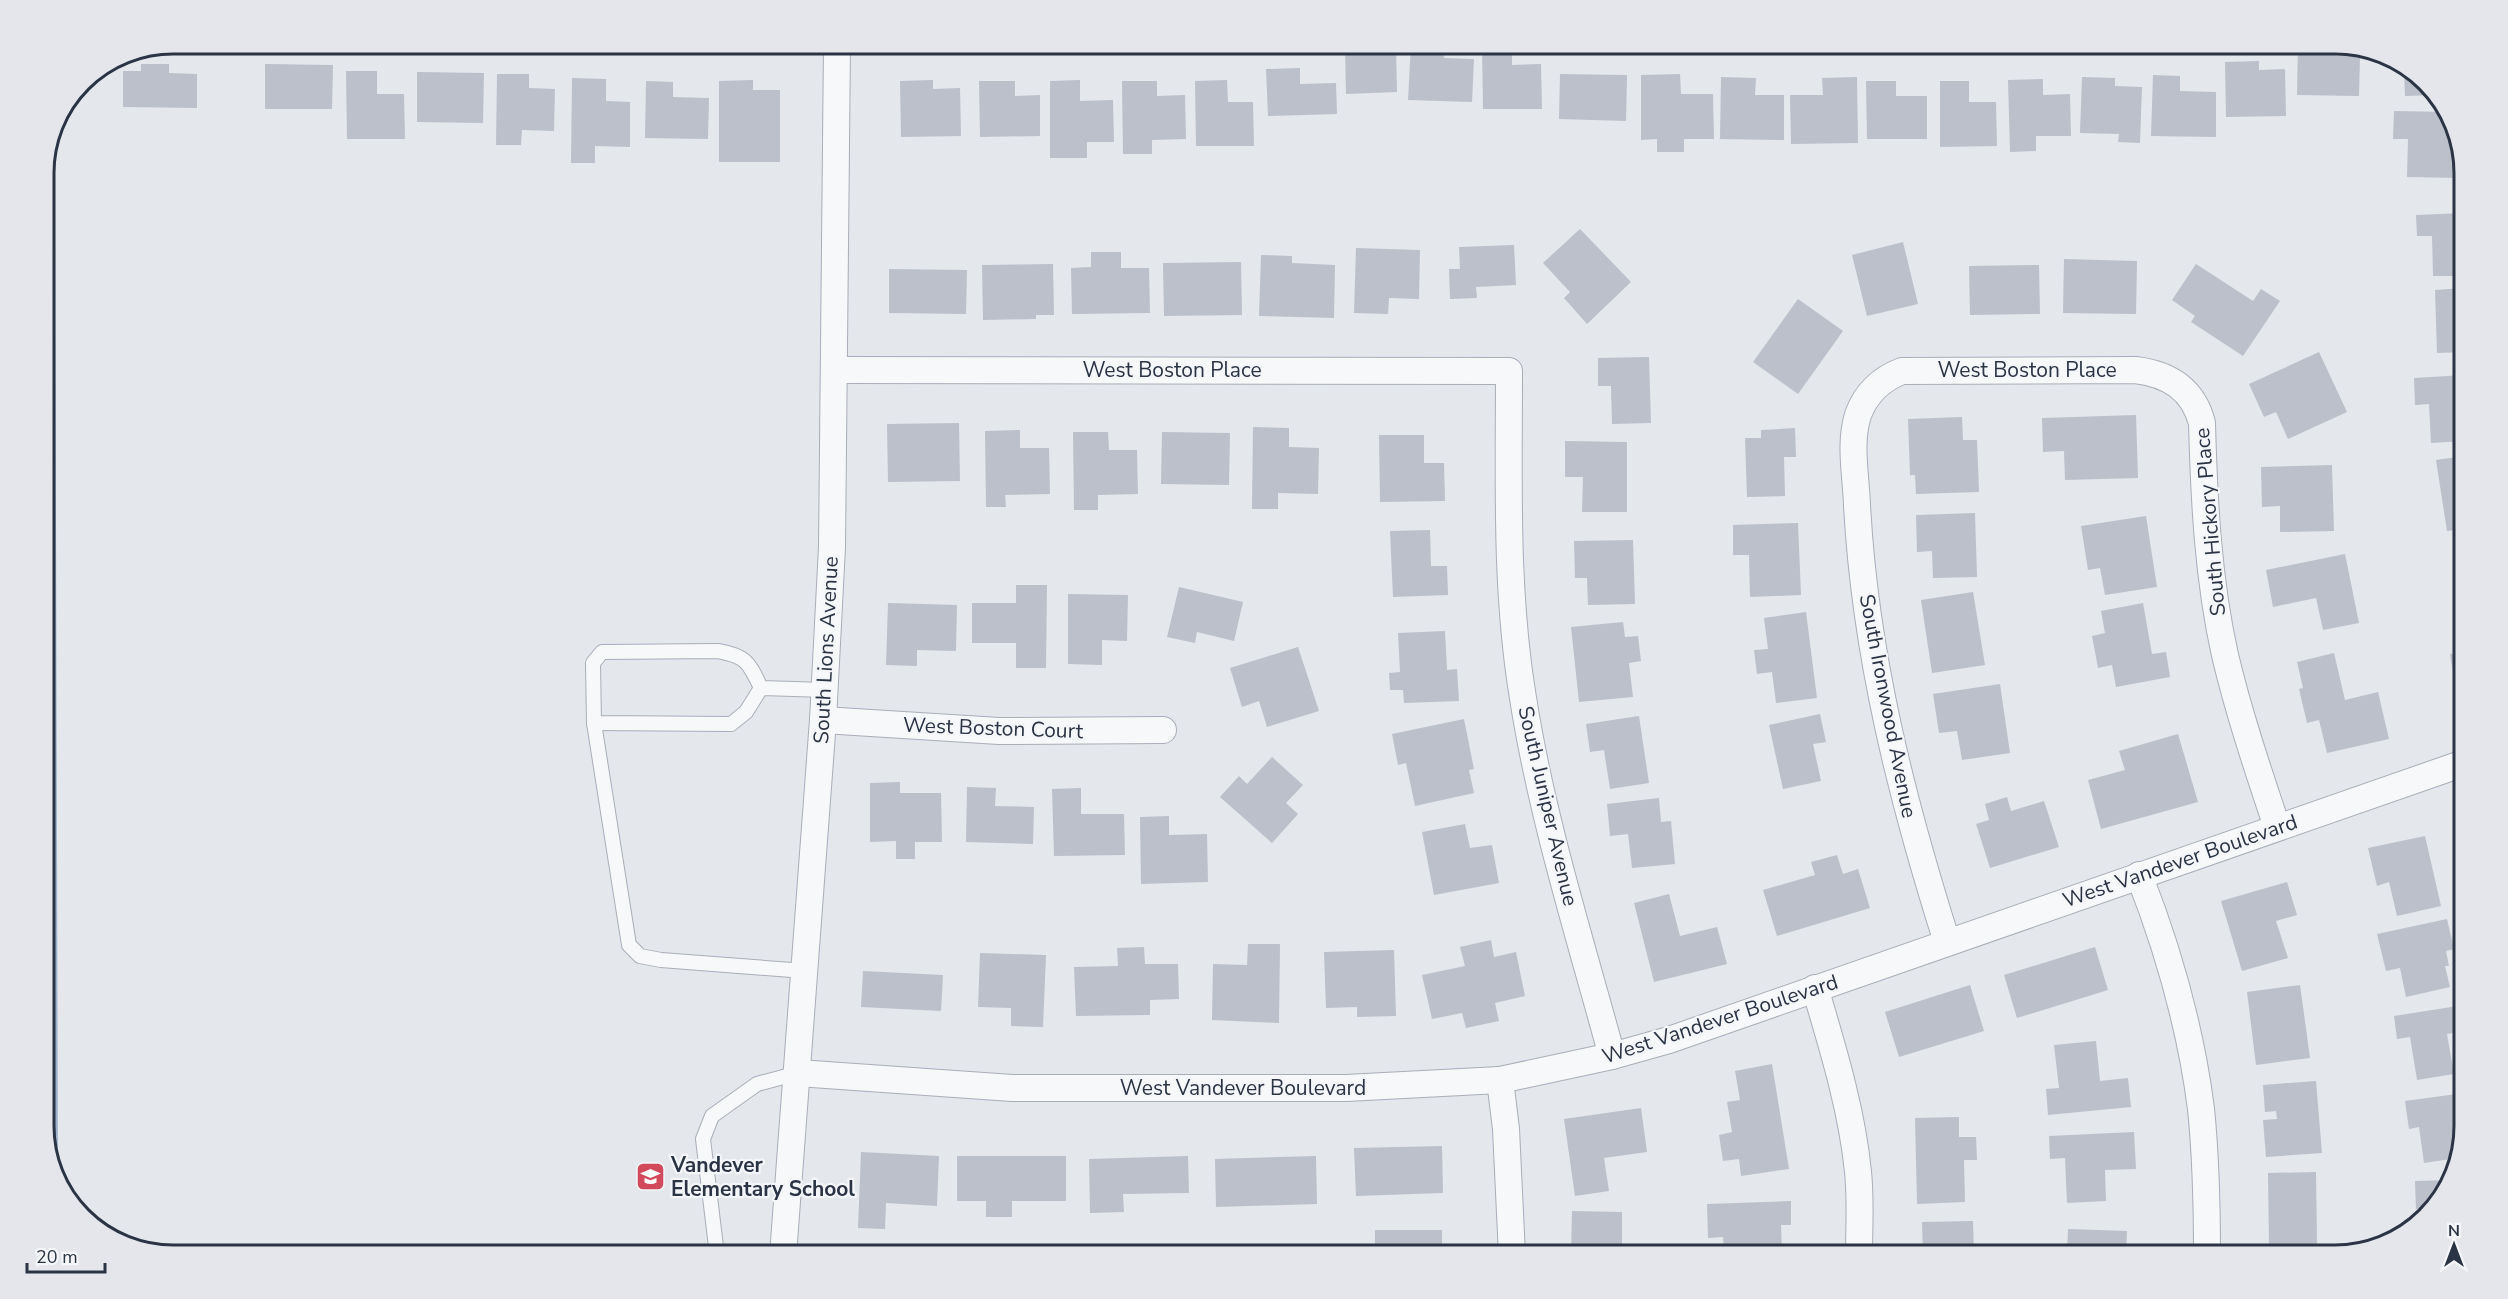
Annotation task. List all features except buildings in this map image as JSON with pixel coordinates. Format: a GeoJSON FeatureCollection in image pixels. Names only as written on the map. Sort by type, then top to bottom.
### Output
{"type":"FeatureCollection","features":[{"type":"Feature","properties":{"kind":"street","name":"South Lions Avenue"},"geometry":{"type":"LineString","coordinates":[[784,1245],[806,971],[832,547],[837,54]]}},
{"type":"Feature","properties":{"kind":"street","name":"West Boston Place"},"geometry":{"type":"LineString","coordinates":[[835,370],[1509,371]]}},
{"type":"Feature","properties":{"kind":"street","name":"West Boston Place"},"geometry":{"type":"LineString","coordinates":[[1869,396],[1886,377],[1902,371],[1919,370],[2135,370],[2152,372],[2174,380],[2188,393]]}},
{"type":"Feature","properties":{"kind":"street","name":"South Juniper Avenue"},"geometry":{"type":"LineString","coordinates":[[1509,371],[1509,530],[1514,625],[1522,697],[1537,777],[1612,1056]]}},
{"type":"Feature","properties":{"kind":"street","name":"South Hickory Place"},"geometry":{"type":"LineString","coordinates":[[2188,393],[2198,407],[2202,423],[2206,520],[2225,653],[2244,728],[2277,827]]}},
{"type":"Feature","properties":{"kind":"street","name":"South Ironwood Avenue"},"geometry":{"type":"LineString","coordinates":[[1869,396],[1859,413],[1853,437],[1865,609],[1896,764],[1917,848],[1947,942]]}},
{"type":"Feature","properties":{"kind":"street","name":"West Boston Court"},"geometry":{"type":"LineString","coordinates":[[823,720],[999,731],[1163,730]]}},
{"type":"Feature","properties":{"kind":"street","name":"West Vandever Boulevard"},"geometry":{"type":"LineString","coordinates":[[798,1073],[1012,1088],[1346,1088],[1500,1080],[1612,1056],[1669,1040],[2454,766]]}},
{"type":"Feature","properties":{"kind":"street"},"geometry":{"type":"LineString","coordinates":[[2139,875],[2174,977],[2200,1107],[2207,1177],[2207,1245]]}},
{"type":"Feature","properties":{"kind":"street"},"geometry":{"type":"LineString","coordinates":[[1815,988],[1837,1062],[1850,1119],[1858,1173],[1859,1245]]}},
{"type":"Feature","properties":{"kind":"street"},"geometry":{"type":"LineString","coordinates":[[1500,1080],[1506,1129],[1511,1245]]}},
{"type":"Feature","properties":{"kind":"lane"},"geometry":{"type":"LineString","coordinates":[[761,688],[750,663],[736,654],[718,651],[602,652],[593,663],[594,723],[604,797],[629,945],[640,956],[661,960],[806,971]]}},
{"type":"Feature","properties":{"kind":"lane"},"geometry":{"type":"LineString","coordinates":[[761,688],[825,690]]}},
{"type":"Feature","properties":{"kind":"lane"},"geometry":{"type":"LineString","coordinates":[[594,723],[731,724],[746,712],[761,688]]}},
{"type":"Feature","properties":{"kind":"lane"},"geometry":{"type":"LineString","coordinates":[[716,1245],[703,1139],[712,1116],[757,1084],[798,1073]]}},
{"type":"Feature","properties":{"kind":"place","name":"Vandever Elementary School"},"geometry":{"type":"Point","coordinates":[650,1177]}}]}
